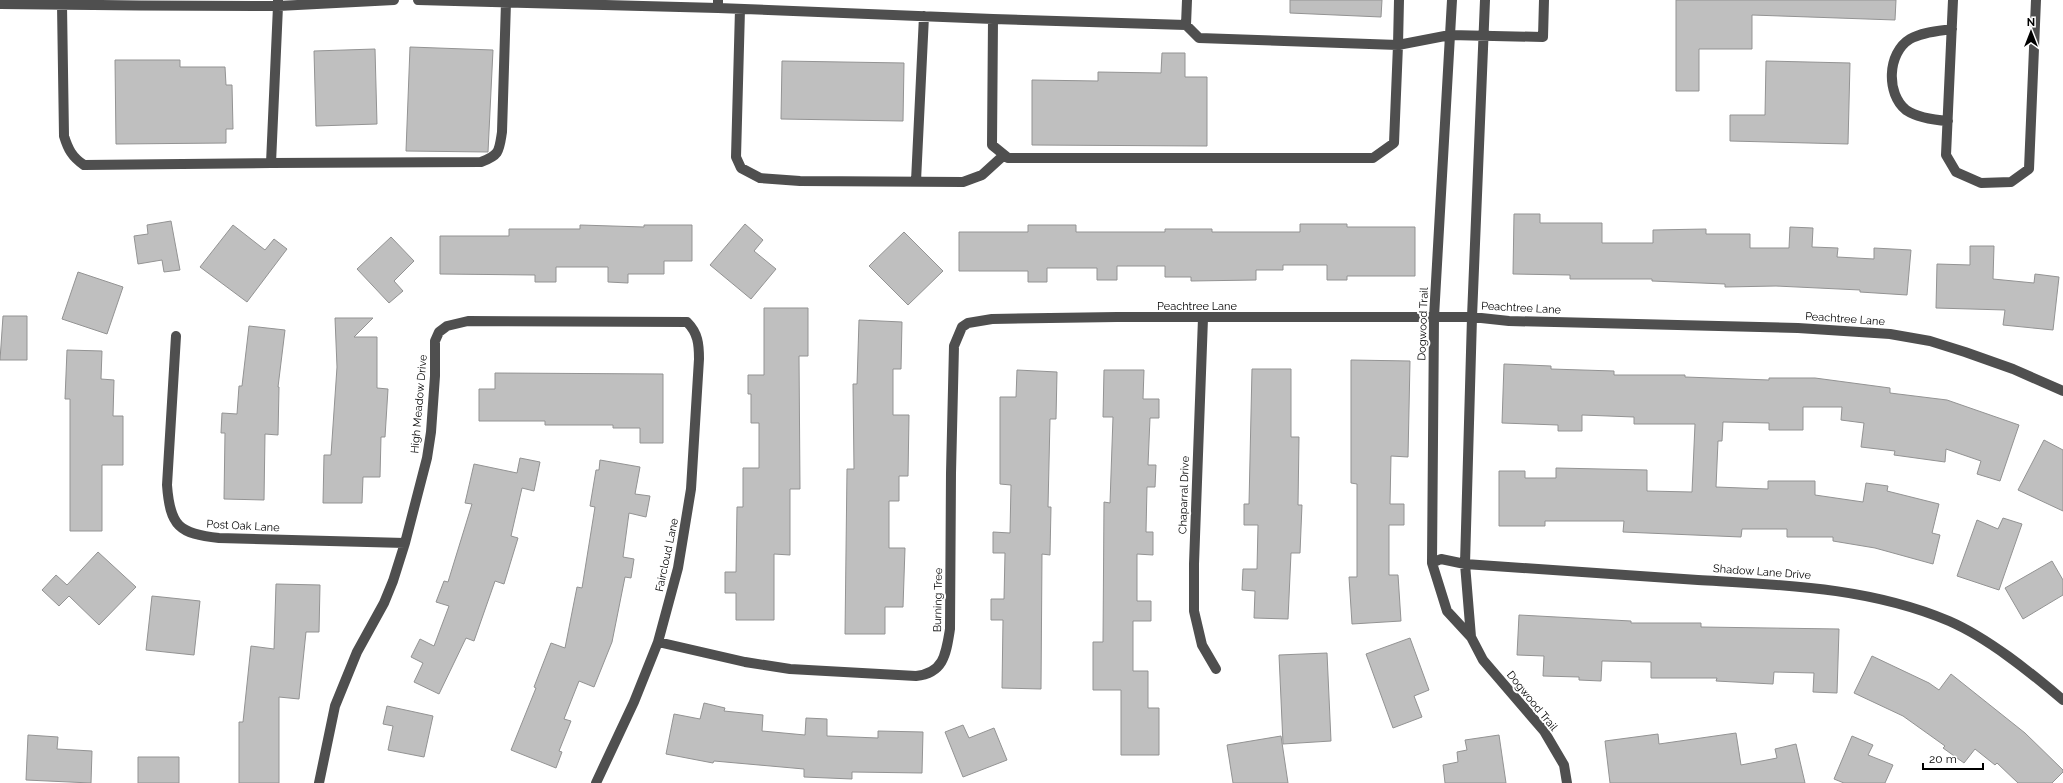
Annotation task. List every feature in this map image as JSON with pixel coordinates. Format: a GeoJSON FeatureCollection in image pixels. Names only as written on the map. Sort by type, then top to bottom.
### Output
{"type":"FeatureCollection","features":[{"type":"Feature","properties":{"kind":"street"},"geometry":{"type":"LineString","coordinates":[[0,4],[62,5],[118,3],[278,3],[394,0]]}},
{"type":"Feature","properties":{"kind":"street"},"geometry":{"type":"LineString","coordinates":[[418,0],[718,4],[740,8],[993,19],[1186,25],[1199,38],[1398,45],[1450,35],[1484,34],[1543,37],[1544,0]]}},
{"type":"Feature","properties":{"kind":"street"},"geometry":{"type":"LineString","coordinates":[[1186,25],[1187,0]]}},
{"type":"Feature","properties":{"kind":"street"},"geometry":{"type":"LineString","coordinates":[[993,19],[992,145],[1008,158],[1373,158],[1394,143],[1399,0]]}},
{"type":"Feature","properties":{"kind":"street","name":"Dogwood Trail"},"geometry":{"type":"LineString","coordinates":[[1452,0],[1434,317],[1432,563],[1447,611],[1471,637],[1483,660],[1544,731],[1564,765],[1567,783]]}},
{"type":"Feature","properties":{"kind":"street","name":"Dogwood Trail"},"geometry":{"type":"LineString","coordinates":[[1471,637],[1465,564],[1472,317],[1485,0]]}},
{"type":"Feature","properties":{"kind":"street"},"geometry":{"type":"LineString","coordinates":[[1953,0],[1946,156],[1956,172],[1981,183],[2011,182],[2029,169],[2036,0]]}},
{"type":"Feature","properties":{"kind":"street"},"geometry":{"type":"LineString","coordinates":[[62,5],[64,136],[69,152],[76,160],[84,165],[481,162],[495,157],[500,150],[502,132],[506,2]]}},
{"type":"Feature","properties":{"kind":"street"},"geometry":{"type":"LineString","coordinates":[[271,163],[278,3]]}},
{"type":"Feature","properties":{"kind":"street"},"geometry":{"type":"LineString","coordinates":[[740,8],[736,157],[741,168],[760,178],[800,181],[963,182],[982,175],[1004,155]]}},
{"type":"Feature","properties":{"kind":"street"},"geometry":{"type":"LineString","coordinates":[[916,181],[924,16]]}},
{"type":"Feature","properties":{"kind":"street"},"geometry":{"type":"LineString","coordinates":[[1948,121],[1930,119],[1906,110],[1899,103],[1896,95],[1892,69],[1897,52],[1910,39],[1935,31],[1952,29]]}},
{"type":"Feature","properties":{"kind":"street","name":"Peachtree Lane"},"geometry":{"type":"LineString","coordinates":[[968,323],[1000,319],[1117,317],[1472,317],[1509,321],[1798,328],[1890,334],[1930,342],[1966,352],[2013,369],[2063,392]]}},
{"type":"Feature","properties":{"kind":"street","name":"Chaparral Drive"},"geometry":{"type":"LineString","coordinates":[[1203,318],[1194,564],[1194,611],[1202,645],[1216,668]]}},
{"type":"Feature","properties":{"kind":"street","name":"High Meadow Drive"},"geometry":{"type":"LineString","coordinates":[[319,783],[335,706],[357,652],[387,595],[405,543],[427,458],[435,376],[435,340],[439,332],[447,326],[468,321],[687,322]]}},
{"type":"Feature","properties":{"kind":"street","name":"Faircloud Lane"},"geometry":{"type":"LineString","coordinates":[[596,783],[634,702],[658,642],[678,568],[691,489],[699,359],[698,340],[693,329],[687,322]]}},
{"type":"Feature","properties":{"kind":"street","name":"Burning Tree"},"geometry":{"type":"LineString","coordinates":[[658,642],[745,662],[790,668],[916,676],[926,675],[936,670],[941,664],[948,646],[950,629],[951,473],[954,346],[960,331],[968,323]]}},
{"type":"Feature","properties":{"kind":"street","name":"Post Oak Lane"},"geometry":{"type":"LineString","coordinates":[[176,336],[167,485],[168,506],[173,517],[185,530],[195,536],[219,538],[405,543]]}},
{"type":"Feature","properties":{"kind":"street","name":"Shadow Lane Drive"},"geometry":{"type":"LineString","coordinates":[[1432,563],[1441,559],[1465,564],[1787,585],[1870,596],[1910,607],[1950,622],[2030,672],[2063,700]]}},
{"type":"Feature","properties":{"kind":"building"},"geometry":{"type":"Polygon","coordinates":[[[1290,0],[1382,0],[1381,17],[1290,13],[1290,0]]]}},
{"type":"Feature","properties":{"kind":"building"},"geometry":{"type":"Polygon","coordinates":[[[1676,0],[1896,0],[1895,20],[1752,15],[1752,49],[1699,49],[1699,91],[1676,91],[1676,0]]]}},
{"type":"Feature","properties":{"kind":"building"},"geometry":{"type":"Polygon","coordinates":[[[410,47],[493,50],[488,152],[406,151],[410,47]]]}},
{"type":"Feature","properties":{"kind":"building"},"geometry":{"type":"Polygon","coordinates":[[[375,49],[377,124],[316,126],[314,51],[375,49]]]}},
{"type":"Feature","properties":{"kind":"building"},"geometry":{"type":"Polygon","coordinates":[[[1162,53],[1185,53],[1185,77],[1207,77],[1207,146],[1032,145],[1032,80],[1098,81],[1098,72],[1161,73],[1162,53]]]}},
{"type":"Feature","properties":{"kind":"building"},"geometry":{"type":"Polygon","coordinates":[[[115,60],[180,60],[180,67],[225,67],[226,85],[232,85],[233,129],[226,129],[226,143],[116,144],[115,60]]]}},
{"type":"Feature","properties":{"kind":"building"},"geometry":{"type":"Polygon","coordinates":[[[782,61],[904,63],[903,121],[781,119],[782,61]]]}},
{"type":"Feature","properties":{"kind":"building"},"geometry":{"type":"Polygon","coordinates":[[[1766,61],[1850,63],[1848,144],[1730,141],[1730,115],[1765,115],[1766,61]]]}},
{"type":"Feature","properties":{"kind":"building"},"geometry":{"type":"Polygon","coordinates":[[[1514,214],[1540,214],[1540,223],[1602,223],[1602,243],[1653,243],[1653,230],[1706,229],[1706,234],[1750,234],[1750,248],[1789,248],[1790,227],[1813,228],[1812,247],[1838,248],[1837,257],[1874,259],[1874,248],[1911,250],[1907,295],[1860,292],[1860,290],[1776,286],[1725,287],[1725,284],[1652,281],[1652,279],[1570,279],[1570,275],[1513,274],[1514,214]]]}},
{"type":"Feature","properties":{"kind":"building"},"geometry":{"type":"Polygon","coordinates":[[[171,221],[180,270],[164,272],[162,260],[138,264],[134,236],[148,234],[147,225],[171,221]]]}},
{"type":"Feature","properties":{"kind":"building"},"geometry":{"type":"Polygon","coordinates":[[[745,224],[763,240],[754,251],[776,269],[751,299],[710,265],[745,224]]]}},
{"type":"Feature","properties":{"kind":"building"},"geometry":{"type":"Polygon","coordinates":[[[1300,224],[1347,224],[1347,227],[1415,227],[1415,276],[1347,276],[1347,280],[1327,280],[1327,265],[1283,265],[1283,270],[1256,270],[1256,280],[1191,281],[1191,277],[1165,277],[1165,266],[1117,266],[1117,280],[1097,280],[1097,268],[1047,268],[1047,282],[1028,282],[1028,271],[959,271],[959,232],[1028,232],[1028,225],[1076,225],[1076,232],[1165,232],[1165,229],[1212,229],[1212,232],[1300,232],[1300,224]]]}},
{"type":"Feature","properties":{"kind":"building"},"geometry":{"type":"Polygon","coordinates":[[[233,225],[265,250],[274,239],[287,249],[247,302],[200,267],[233,225]]]}},
{"type":"Feature","properties":{"kind":"building"},"geometry":{"type":"Polygon","coordinates":[[[580,225],[644,227],[644,225],[692,225],[692,261],[664,261],[664,274],[628,274],[628,283],[608,282],[608,267],[556,267],[556,282],[535,282],[535,275],[440,274],[440,236],[509,236],[509,229],[580,229],[580,225]]]}},
{"type":"Feature","properties":{"kind":"building"},"geometry":{"type":"Polygon","coordinates":[[[904,232],[943,271],[908,305],[869,266],[904,232]]]}},
{"type":"Feature","properties":{"kind":"building"},"geometry":{"type":"Polygon","coordinates":[[[391,237],[414,261],[394,281],[403,291],[389,303],[357,269],[391,237]]]}},
{"type":"Feature","properties":{"kind":"building"},"geometry":{"type":"Polygon","coordinates":[[[1970,246],[1994,246],[1993,279],[2034,283],[2035,274],[2059,277],[2053,330],[2003,325],[2005,310],[1936,308],[1937,264],[1970,265],[1970,246]]]}},
{"type":"Feature","properties":{"kind":"building"},"geometry":{"type":"Polygon","coordinates":[[[78,272],[123,287],[107,334],[62,319],[78,272]]]}},
{"type":"Feature","properties":{"kind":"building"},"geometry":{"type":"Polygon","coordinates":[[[764,308],[808,308],[808,356],[799,356],[800,489],[790,489],[790,555],[774,554],[774,620],[736,620],[736,593],[725,593],[725,572],[736,572],[737,507],[743,507],[743,468],[759,468],[759,423],[751,423],[751,394],[748,394],[748,375],[764,375],[764,308]]]}},
{"type":"Feature","properties":{"kind":"building"},"geometry":{"type":"Polygon","coordinates":[[[3,316],[27,316],[27,360],[0,360],[3,316]]]}},
{"type":"Feature","properties":{"kind":"building"},"geometry":{"type":"Polygon","coordinates":[[[335,318],[373,318],[354,337],[377,337],[377,388],[388,389],[385,437],[381,437],[380,477],[363,477],[362,503],[323,503],[324,455],[331,455],[337,367],[335,318]]]}},
{"type":"Feature","properties":{"kind":"building"},"geometry":{"type":"Polygon","coordinates":[[[859,320],[902,322],[901,369],[893,369],[893,415],[909,415],[908,476],[899,476],[899,501],[889,501],[889,548],[905,548],[903,607],[885,607],[885,634],[845,634],[847,469],[854,469],[853,384],[857,384],[859,320]]]}},
{"type":"Feature","properties":{"kind":"building"},"geometry":{"type":"Polygon","coordinates":[[[249,326],[285,330],[278,387],[278,435],[265,434],[264,500],[224,499],[225,433],[221,433],[222,413],[237,414],[239,386],[242,386],[249,326]]]}},
{"type":"Feature","properties":{"kind":"building"},"geometry":{"type":"Polygon","coordinates":[[[67,350],[102,351],[101,379],[114,380],[113,416],[123,416],[123,465],[102,465],[102,531],[70,531],[70,399],[65,399],[67,350]]]}},
{"type":"Feature","properties":{"kind":"building"},"geometry":{"type":"Polygon","coordinates":[[[1351,360],[1410,361],[1408,457],[1391,456],[1390,504],[1404,504],[1404,525],[1389,525],[1389,575],[1398,575],[1401,621],[1352,624],[1349,577],[1357,577],[1357,484],[1351,483],[1351,360]]]}},
{"type":"Feature","properties":{"kind":"building"},"geometry":{"type":"Polygon","coordinates":[[[1504,364],[1551,366],[1551,369],[1614,371],[1614,375],[1685,375],[1685,377],[1769,380],[1769,378],[1815,378],[1890,388],[1890,393],[1947,400],[2019,425],[2000,481],[1977,474],[1981,461],[1946,449],[1945,462],[1894,455],[1895,451],[1861,447],[1864,423],[1841,420],[1842,407],[1803,407],[1803,430],[1769,430],[1769,423],[1723,422],[1722,441],[1718,441],[1716,487],[1768,489],[1768,481],[1815,481],[1815,495],[1863,502],[1866,483],[1888,486],[1887,491],[1939,504],[1932,533],[1940,535],[1933,564],[1875,548],[1833,541],[1833,537],[1787,537],[1787,529],[1742,529],[1741,537],[1623,532],[1624,521],[1545,521],[1545,526],[1499,526],[1499,471],[1525,471],[1525,478],[1556,478],[1556,468],[1647,470],[1647,491],[1692,492],[1695,424],[1634,424],[1634,417],[1582,415],[1582,431],[1558,431],[1558,425],[1502,423],[1504,364]]]}},
{"type":"Feature","properties":{"kind":"building"},"geometry":{"type":"Polygon","coordinates":[[[1252,369],[1291,369],[1291,437],[1299,437],[1298,505],[1302,505],[1300,553],[1291,553],[1288,619],[1254,618],[1255,591],[1242,590],[1243,569],[1257,569],[1258,525],[1244,525],[1244,504],[1249,504],[1252,369]]]}},
{"type":"Feature","properties":{"kind":"building"},"geometry":{"type":"Polygon","coordinates":[[[1017,370],[1057,372],[1056,419],[1050,419],[1048,507],[1051,507],[1050,555],[1042,554],[1041,689],[1002,688],[1003,620],[991,620],[991,599],[1004,599],[1005,553],[993,553],[993,532],[1010,533],[1011,485],[1000,484],[1000,397],[1016,397],[1017,370]]]}},
{"type":"Feature","properties":{"kind":"building"},"geometry":{"type":"Polygon","coordinates":[[[1104,370],[1144,370],[1143,399],[1159,399],[1159,418],[1150,418],[1148,465],[1156,465],[1155,487],[1147,487],[1146,532],[1153,532],[1153,555],[1137,554],[1137,601],[1151,601],[1151,621],[1133,621],[1133,671],[1148,671],[1148,708],[1159,708],[1159,755],[1121,755],[1121,690],[1093,690],[1093,642],[1103,642],[1104,502],[1110,503],[1113,417],[1103,417],[1104,370]]]}},
{"type":"Feature","properties":{"kind":"building"},"geometry":{"type":"Polygon","coordinates":[[[495,373],[663,374],[663,443],[640,443],[640,428],[613,428],[613,425],[545,425],[545,421],[479,421],[479,389],[495,389],[495,373]]]}},
{"type":"Feature","properties":{"kind":"building"},"geometry":{"type":"Polygon","coordinates":[[[2044,440],[2063,450],[2063,511],[2018,490],[2044,440]]]}},
{"type":"Feature","properties":{"kind":"building"},"geometry":{"type":"Polygon","coordinates":[[[520,458],[540,462],[534,491],[522,488],[511,536],[518,538],[504,584],[495,581],[474,641],[466,638],[439,694],[414,682],[423,663],[411,657],[420,639],[434,646],[449,606],[436,602],[444,581],[448,582],[472,504],[465,503],[474,464],[517,473],[520,458]]]}},
{"type":"Feature","properties":{"kind":"building"},"geometry":{"type":"Polygon","coordinates":[[[600,460],[640,467],[635,494],[650,496],[646,517],[629,513],[623,557],[634,559],[631,578],[625,577],[612,642],[594,687],[579,681],[564,719],[571,721],[559,751],[562,752],[556,768],[511,750],[536,688],[534,687],[551,643],[565,648],[577,587],[582,588],[595,507],[590,506],[596,470],[599,470],[600,460]]]}},
{"type":"Feature","properties":{"kind":"building"},"geometry":{"type":"Polygon","coordinates":[[[2003,518],[2022,524],[1999,590],[1957,576],[1977,520],[1998,529],[2003,518]]]}},
{"type":"Feature","properties":{"kind":"building"},"geometry":{"type":"Polygon","coordinates":[[[98,552],[136,587],[99,625],[69,596],[59,606],[42,590],[56,575],[67,585],[98,552]]]}},
{"type":"Feature","properties":{"kind":"building"},"geometry":{"type":"Polygon","coordinates":[[[2052,561],[2063,580],[2063,595],[2023,619],[2005,588],[2052,561]]]}},
{"type":"Feature","properties":{"kind":"building"},"geometry":{"type":"Polygon","coordinates":[[[276,584],[320,585],[319,632],[306,632],[299,699],[279,697],[279,783],[239,783],[239,722],[243,722],[251,646],[274,649],[276,584]]]}},
{"type":"Feature","properties":{"kind":"building"},"geometry":{"type":"Polygon","coordinates":[[[152,596],[200,601],[194,655],[146,650],[152,596]]]}},
{"type":"Feature","properties":{"kind":"building"},"geometry":{"type":"Polygon","coordinates":[[[1519,615],[1631,621],[1631,623],[1701,623],[1701,627],[1839,629],[1837,693],[1813,692],[1814,673],[1774,672],[1773,684],[1716,681],[1717,678],[1651,678],[1651,662],[1602,661],[1601,681],[1579,680],[1579,677],[1543,676],[1544,656],[1517,655],[1519,615]]]}},
{"type":"Feature","properties":{"kind":"building"},"geometry":{"type":"Polygon","coordinates":[[[1410,638],[1429,690],[1414,696],[1422,717],[1393,728],[1366,654],[1410,638]]]}},
{"type":"Feature","properties":{"kind":"building"},"geometry":{"type":"Polygon","coordinates":[[[1327,653],[1331,741],[1283,744],[1279,655],[1327,653]]]}},
{"type":"Feature","properties":{"kind":"building"},"geometry":{"type":"Polygon","coordinates":[[[1872,656],[1929,683],[1939,690],[1951,674],[2025,733],[2063,770],[2063,772],[2052,783],[2018,783],[1997,763],[1995,765],[1975,749],[1964,763],[1943,748],[1945,746],[1903,716],[1854,693],[1872,656]]]}},
{"type":"Feature","properties":{"kind":"building"},"geometry":{"type":"Polygon","coordinates":[[[704,703],[725,708],[724,711],[763,715],[762,731],[805,735],[806,718],[827,719],[827,736],[878,738],[878,731],[923,732],[922,773],[852,772],[852,779],[804,777],[804,769],[714,761],[713,763],[666,754],[674,714],[700,719],[704,703]]]}},
{"type":"Feature","properties":{"kind":"building"},"geometry":{"type":"Polygon","coordinates":[[[387,706],[433,716],[424,757],[388,750],[393,726],[383,724],[387,706]]]}},
{"type":"Feature","properties":{"kind":"building"},"geometry":{"type":"Polygon","coordinates":[[[963,725],[969,738],[994,728],[1007,760],[963,777],[945,732],[963,725]]]}},
{"type":"Feature","properties":{"kind":"building"},"geometry":{"type":"Polygon","coordinates":[[[1736,733],[1741,765],[1777,758],[1775,749],[1796,744],[1805,783],[1610,783],[1605,741],[1658,734],[1659,744],[1736,733]]]}},
{"type":"Feature","properties":{"kind":"building"},"geometry":{"type":"Polygon","coordinates":[[[28,735],[58,737],[57,749],[92,751],[91,783],[26,780],[28,735]]]}},
{"type":"Feature","properties":{"kind":"building"},"geometry":{"type":"Polygon","coordinates":[[[1499,735],[1506,783],[1445,783],[1443,765],[1458,762],[1457,752],[1467,750],[1465,740],[1499,735]]]}},
{"type":"Feature","properties":{"kind":"building"},"geometry":{"type":"Polygon","coordinates":[[[1281,736],[1288,783],[1233,783],[1227,745],[1281,736]]]}},
{"type":"Feature","properties":{"kind":"building"},"geometry":{"type":"Polygon","coordinates":[[[1852,736],[1873,745],[1868,755],[1893,765],[1885,783],[1844,783],[1834,779],[1852,736]]]}},
{"type":"Feature","properties":{"kind":"building"},"geometry":{"type":"Polygon","coordinates":[[[138,757],[179,757],[179,783],[138,783],[138,757]]]}}]}
